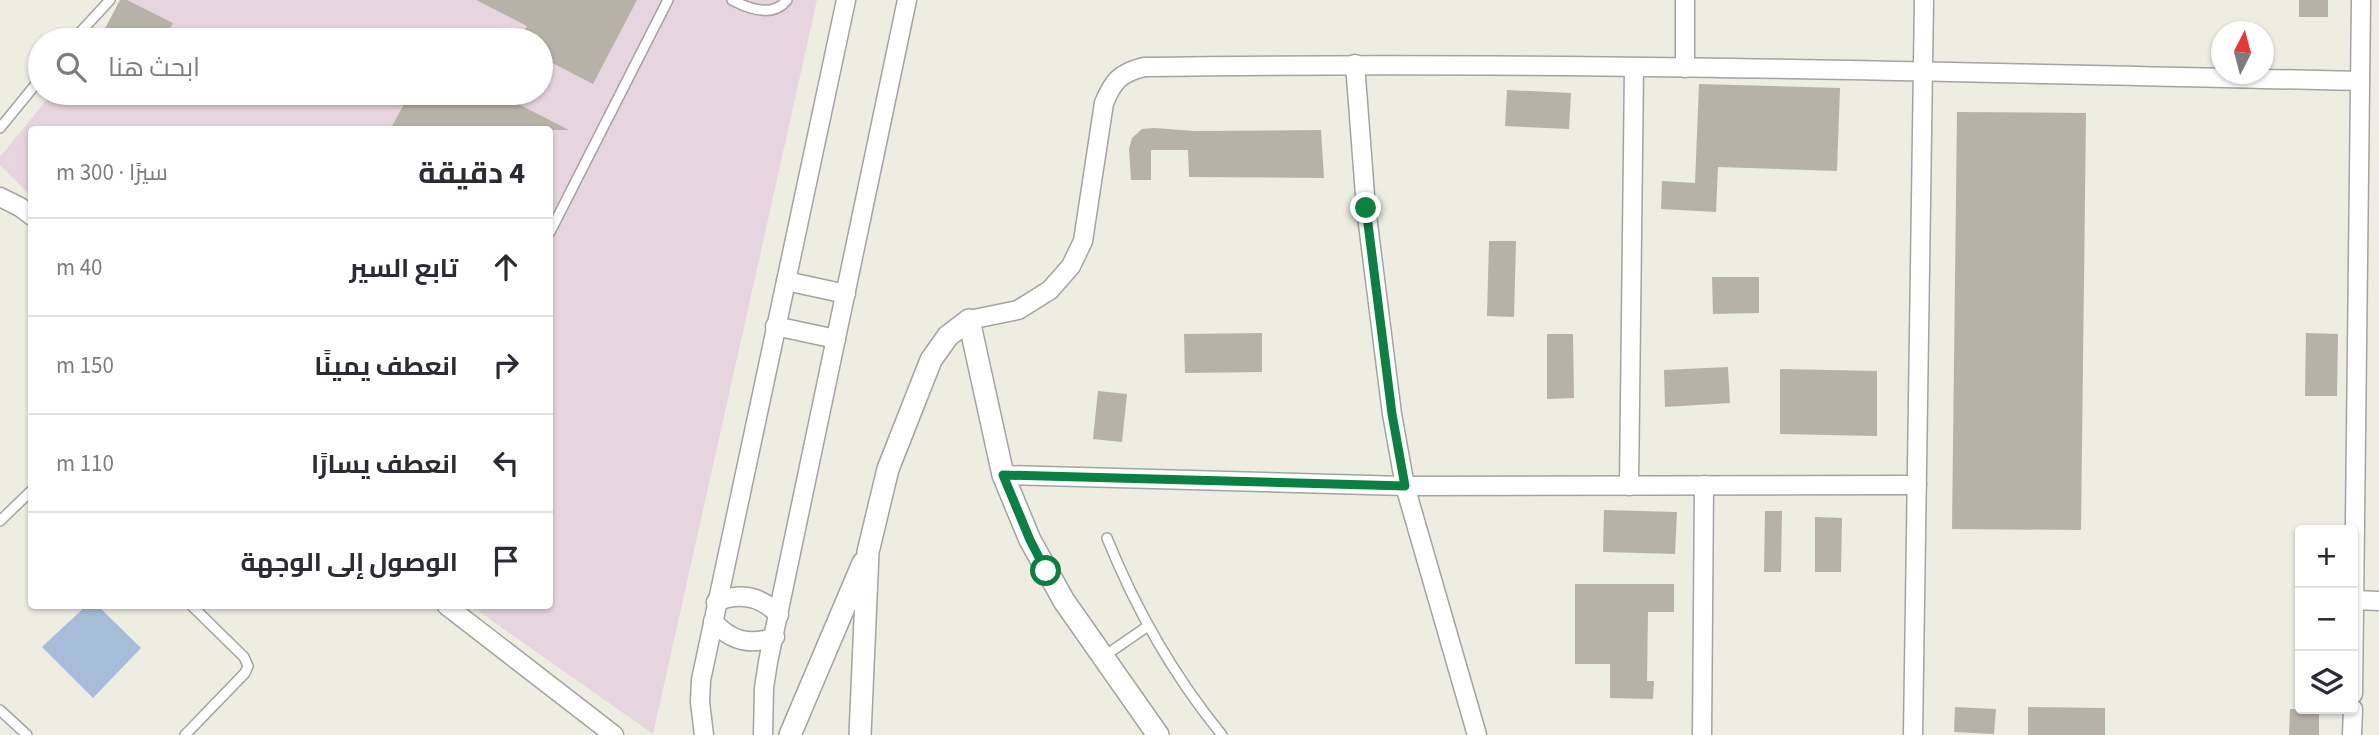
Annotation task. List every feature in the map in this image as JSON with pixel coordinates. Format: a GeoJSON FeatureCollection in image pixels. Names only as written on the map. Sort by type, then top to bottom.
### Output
{"type":"FeatureCollection","features":[{"type":"Feature","properties":{"kind":"street"},"geometry":{"type":"LineString","coordinates":[[704,735],[700,702],[701,680],[846,0]]}},
{"type":"Feature","properties":{"kind":"street"},"geometry":{"type":"LineString","coordinates":[[763,735],[764,688],[907,0]]}},
{"type":"Feature","properties":{"kind":"street"},"geometry":{"type":"LineString","coordinates":[[1685,0],[1685,68]]}},
{"type":"Feature","properties":{"kind":"street"},"geometry":{"type":"LineString","coordinates":[[1913,735],[1924,0]]}},
{"type":"Feature","properties":{"kind":"street"},"geometry":{"type":"LineString","coordinates":[[2354,588],[2361,0]]}},
{"type":"Feature","properties":{"kind":"street"},"geometry":{"type":"LineString","coordinates":[[790,735],[868,552],[888,470],[931,360],[948,336],[969,320],[1018,310],[1050,290],[1070,266],[1083,241],[1104,103],[1112,84],[1129,71],[1144,67],[1355,64],[2360,81]]}},
{"type":"Feature","properties":{"kind":"street"},"geometry":{"type":"LineString","coordinates":[[1355,64],[1366,208],[1392,414],[1405,486],[1477,735]]}},
{"type":"Feature","properties":{"kind":"street"},"geometry":{"type":"LineString","coordinates":[[1629,485],[1633,68]]}},
{"type":"Feature","properties":{"kind":"street"},"geometry":{"type":"LineString","coordinates":[[0,197],[28,213]]}},
{"type":"Feature","properties":{"kind":"street"},"geometry":{"type":"LineString","coordinates":[[786,281],[846,293]]}},
{"type":"Feature","properties":{"kind":"street"},"geometry":{"type":"LineString","coordinates":[[969,320],[1003,475],[1030,540],[1046,571],[1101,658],[1158,735]]}},
{"type":"Feature","properties":{"kind":"street"},"geometry":{"type":"LineString","coordinates":[[775,326],[836,339]]}},
{"type":"Feature","properties":{"kind":"street"},"geometry":{"type":"LineString","coordinates":[[1003,475],[1405,486],[1917,485]]}},
{"type":"Feature","properties":{"kind":"street"},"geometry":{"type":"LineString","coordinates":[[1702,735],[1704,485]]}},
{"type":"Feature","properties":{"kind":"street"},"geometry":{"type":"LineString","coordinates":[[860,735],[868,552]]}},
{"type":"Feature","properties":{"kind":"street"},"geometry":{"type":"LineString","coordinates":[[716,603],[738,596],[750,597],[771,606],[779,615]]}},
{"type":"Feature","properties":{"kind":"street"},"geometry":{"type":"LineString","coordinates":[[2358,600],[2379,601]]}},
{"type":"Feature","properties":{"kind":"street"},"geometry":{"type":"LineString","coordinates":[[451,609],[614,735]]}},
{"type":"Feature","properties":{"kind":"street"},"geometry":{"type":"LineString","coordinates":[[713,621],[721,630],[741,640],[752,642],[775,637]]}},
{"type":"Feature","properties":{"kind":"street"},"geometry":{"type":"LineString","coordinates":[[2352,735],[2353,714]]}},
{"type":"Feature","properties":{"kind":"lane"},"geometry":{"type":"LineString","coordinates":[[84,28],[110,0]]}},
{"type":"Feature","properties":{"kind":"lane"},"geometry":{"type":"LineString","coordinates":[[553,226],[668,0]]}},
{"type":"Feature","properties":{"kind":"lane"},"geometry":{"type":"LineString","coordinates":[[732,0],[756,10],[772,11],[787,0]]}},
{"type":"Feature","properties":{"kind":"lane"},"geometry":{"type":"LineString","coordinates":[[0,128],[28,94]]}},
{"type":"Feature","properties":{"kind":"lane"},"geometry":{"type":"LineString","coordinates":[[0,521],[28,494]]}},
{"type":"Feature","properties":{"kind":"lane"},"geometry":{"type":"LineString","coordinates":[[1108,538],[1148,626],[1186,688],[1222,735]]}},
{"type":"Feature","properties":{"kind":"lane"},"geometry":{"type":"LineString","coordinates":[[185,735],[245,673],[248,666],[244,657],[195,609]]}},
{"type":"Feature","properties":{"kind":"lane"},"geometry":{"type":"LineString","coordinates":[[1101,658],[1148,626]]}},
{"type":"Feature","properties":{"kind":"lane"},"geometry":{"type":"LineString","coordinates":[[0,710],[27,735]]}},
{"type":"Feature","properties":{"kind":"shaded area"},"geometry":{"type":"Polygon","coordinates":[[[128,0],[817,0],[653,734],[475,609],[553,609],[553,126],[28,126],[28,193],[0,165],[0,157],[42,105],[553,105],[553,28],[105,28],[128,0]]]}},
{"type":"Feature","properties":{"kind":"water"},"geometry":{"type":"Polygon","coordinates":[[[83,609],[101,609],[141,648],[93,698],[42,647],[83,609]]]}},
{"type":"Feature","properties":{"kind":"building"},"geometry":{"type":"Polygon","coordinates":[[[120,0],[127,0],[173,23],[170,28],[105,28],[120,0]]]}},
{"type":"Feature","properties":{"kind":"building"},"geometry":{"type":"Polygon","coordinates":[[[476,0],[637,0],[593,84],[553,63],[553,28],[526,28],[527,26],[476,0]]]}},
{"type":"Feature","properties":{"kind":"building"},"geometry":{"type":"Polygon","coordinates":[[[2299,0],[2328,0],[2328,17],[2299,17],[2299,0]]]}},
{"type":"Feature","properties":{"kind":"building"},"geometry":{"type":"Polygon","coordinates":[[[1699,84],[1840,88],[1837,171],[1718,167],[1716,212],[1661,209],[1662,181],[1695,183],[1699,84]]]}},
{"type":"Feature","properties":{"kind":"building"},"geometry":{"type":"Polygon","coordinates":[[[1507,90],[1571,93],[1569,129],[1505,126],[1507,90]]]}},
{"type":"Feature","properties":{"kind":"building"},"geometry":{"type":"Polygon","coordinates":[[[404,105],[520,105],[569,130],[553,130],[553,126],[392,126],[404,105]]]}},
{"type":"Feature","properties":{"kind":"building"},"geometry":{"type":"Polygon","coordinates":[[[1957,112],[2086,113],[2081,530],[1952,529],[1957,112]]]}},
{"type":"Feature","properties":{"kind":"building"},"geometry":{"type":"Polygon","coordinates":[[[1142,129],[1195,131],[1321,130],[1324,178],[1189,177],[1188,150],[1151,150],[1151,180],[1131,180],[1129,149],[1132,138],[1142,129]]]}},
{"type":"Feature","properties":{"kind":"building"},"geometry":{"type":"Polygon","coordinates":[[[1489,241],[1516,241],[1514,317],[1487,316],[1489,241]]]}},
{"type":"Feature","properties":{"kind":"building"},"geometry":{"type":"Polygon","coordinates":[[[1712,277],[1759,277],[1759,313],[1713,314],[1712,277]]]}},
{"type":"Feature","properties":{"kind":"building"},"geometry":{"type":"Polygon","coordinates":[[[1262,333],[1262,372],[1185,373],[1184,334],[1262,333]]]}},
{"type":"Feature","properties":{"kind":"building"},"geometry":{"type":"Polygon","coordinates":[[[2306,333],[2338,334],[2337,396],[2305,396],[2306,333]]]}},
{"type":"Feature","properties":{"kind":"building"},"geometry":{"type":"Polygon","coordinates":[[[1547,334],[1573,334],[1574,398],[1547,399],[1547,334]]]}},
{"type":"Feature","properties":{"kind":"building"},"geometry":{"type":"Polygon","coordinates":[[[1728,367],[1730,403],[1665,407],[1664,370],[1728,367]]]}},
{"type":"Feature","properties":{"kind":"building"},"geometry":{"type":"Polygon","coordinates":[[[1780,369],[1877,371],[1877,436],[1780,434],[1780,369]]]}},
{"type":"Feature","properties":{"kind":"building"},"geometry":{"type":"Polygon","coordinates":[[[1098,391],[1127,394],[1122,442],[1093,439],[1098,391]]]}},
{"type":"Feature","properties":{"kind":"building"},"geometry":{"type":"Polygon","coordinates":[[[1604,510],[1677,512],[1675,554],[1603,552],[1604,510]]]}},
{"type":"Feature","properties":{"kind":"building"},"geometry":{"type":"Polygon","coordinates":[[[1765,511],[1782,511],[1781,572],[1764,572],[1765,511]]]}},
{"type":"Feature","properties":{"kind":"building"},"geometry":{"type":"Polygon","coordinates":[[[1815,517],[1842,518],[1841,572],[1815,572],[1815,517]]]}},
{"type":"Feature","properties":{"kind":"building"},"geometry":{"type":"Polygon","coordinates":[[[1575,584],[1674,584],[1674,612],[1648,612],[1647,681],[1654,681],[1653,699],[1610,698],[1610,664],[1575,664],[1575,584]]]}},
{"type":"Feature","properties":{"kind":"building"},"geometry":{"type":"Polygon","coordinates":[[[1955,707],[1996,709],[1994,734],[1954,732],[1955,707]]]}},
{"type":"Feature","properties":{"kind":"building"},"geometry":{"type":"Polygon","coordinates":[[[2028,707],[2105,708],[2105,735],[2028,735],[2028,707]]]}},
{"type":"Feature","properties":{"kind":"building"},"geometry":{"type":"Polygon","coordinates":[[[2290,709],[2295,709],[2295,714],[2319,714],[2319,735],[2289,735],[2290,709]]]}},
{"type":"Feature","properties":{"kind":"route"},"geometry":{"type":"LineString","coordinates":[[1046,571],[1003,475],[1405,486],[1392,414],[1366,208]]}}]}
